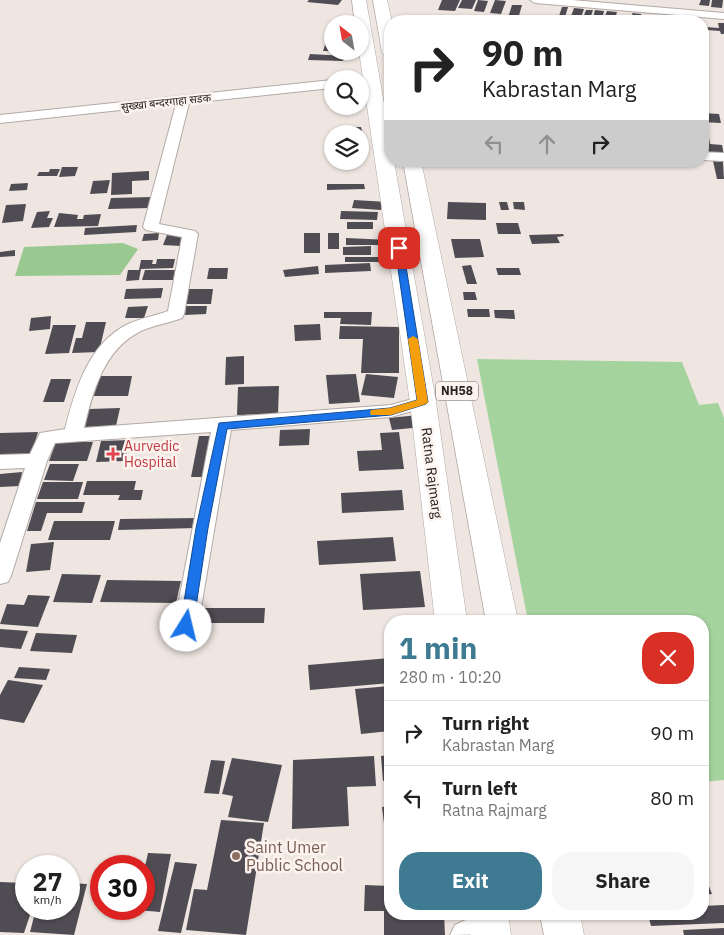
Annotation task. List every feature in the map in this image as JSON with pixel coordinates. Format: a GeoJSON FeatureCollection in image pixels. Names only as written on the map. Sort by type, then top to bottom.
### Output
{"type":"FeatureCollection","features":[{"type":"Feature","properties":{"kind":"highway","name":"Ratna Rajmarg"},"geometry":{"type":"LineString","coordinates":[[360,0],[365,70]]}},
{"type":"Feature","properties":{"kind":"highway"},"geometry":{"type":"LineString","coordinates":[[380,0],[384,21]]}},
{"type":"Feature","properties":{"kind":"highway","name":"Ratna Rajmarg"},"geometry":{"type":"LineString","coordinates":[[369,95],[423,402],[450,615]]}},
{"type":"Feature","properties":{"kind":"highway","name":"NH58"},"geometry":{"type":"LineString","coordinates":[[413,167],[501,615]]}},
{"type":"Feature","properties":{"kind":"highway"},"geometry":{"type":"LineString","coordinates":[[561,920],[564,935]]}},
{"type":"Feature","properties":{"kind":"street"},"geometry":{"type":"LineString","coordinates":[[535,0],[724,16]]}},
{"type":"Feature","properties":{"kind":"street","name":"सुख्खा बन्दरगाहा सडक"},"geometry":{"type":"LineString","coordinates":[[0,119],[324,85]]}},
{"type":"Feature","properties":{"kind":"street"},"geometry":{"type":"LineString","coordinates":[[73,435],[90,376],[109,347],[132,329],[176,314],[190,234],[151,227],[183,100]]}},
{"type":"Feature","properties":{"kind":"street"},"geometry":{"type":"LineString","coordinates":[[709,156],[724,157]]}},
{"type":"Feature","properties":{"kind":"street"},"geometry":{"type":"LineString","coordinates":[[0,576],[47,438],[391,412],[423,402]]}},
{"type":"Feature","properties":{"kind":"street"},"geometry":{"type":"LineString","coordinates":[[186,626],[202,528],[222,425]]}},
{"type":"Feature","properties":{"kind":"street"},"geometry":{"type":"LineString","coordinates":[[0,462],[38,461]]}},
{"type":"Feature","properties":{"kind":"green space"},"geometry":{"type":"Polygon","coordinates":[[[123,243],[138,249],[120,275],[15,276],[24,247],[123,243]]]}},
{"type":"Feature","properties":{"kind":"green space"},"geometry":{"type":"Polygon","coordinates":[[[477,359],[682,362],[699,405],[718,403],[724,418],[724,780],[709,781],[709,615],[527,615],[477,359]]]}},
{"type":"Feature","properties":{"kind":"building"},"geometry":{"type":"Polygon","coordinates":[[[309,0],[342,0],[338,5],[307,2],[309,0]]]}},
{"type":"Feature","properties":{"kind":"building"},"geometry":{"type":"Polygon","coordinates":[[[442,0],[460,0],[455,11],[438,10],[442,0]]]}},
{"type":"Feature","properties":{"kind":"building"},"geometry":{"type":"Polygon","coordinates":[[[462,0],[476,0],[472,9],[458,8],[462,0]]]}},
{"type":"Feature","properties":{"kind":"building"},"geometry":{"type":"Polygon","coordinates":[[[478,0],[488,1],[484,12],[474,11],[478,0]]]}},
{"type":"Feature","properties":{"kind":"building"},"geometry":{"type":"Polygon","coordinates":[[[495,0],[506,1],[501,14],[490,13],[495,0]]]}},
{"type":"Feature","properties":{"kind":"building"},"geometry":{"type":"Polygon","coordinates":[[[701,0],[710,0],[709,6],[699,5],[701,0]]]}},
{"type":"Feature","properties":{"kind":"building"},"geometry":{"type":"Polygon","coordinates":[[[712,0],[723,0],[722,8],[711,7],[712,0]]]}},
{"type":"Feature","properties":{"kind":"building"},"geometry":{"type":"Polygon","coordinates":[[[512,5],[522,5],[519,15],[509,15],[512,5]]]}},
{"type":"Feature","properties":{"kind":"building"},"geometry":{"type":"Polygon","coordinates":[[[562,7],[568,7],[566,15],[559,15],[562,7]]]}},
{"type":"Feature","properties":{"kind":"building"},"geometry":{"type":"Polygon","coordinates":[[[574,8],[584,9],[582,15],[571,15],[574,8]]]}},
{"type":"Feature","properties":{"kind":"building"},"geometry":{"type":"Polygon","coordinates":[[[586,10],[593,10],[591,15],[584,15],[586,10]]]}},
{"type":"Feature","properties":{"kind":"building"},"geometry":{"type":"Polygon","coordinates":[[[595,10],[604,11],[603,15],[594,15],[595,10]]]}},
{"type":"Feature","properties":{"kind":"building"},"geometry":{"type":"Polygon","coordinates":[[[607,11],[617,12],[616,15],[605,15],[607,11]]]}},
{"type":"Feature","properties":{"kind":"building"},"geometry":{"type":"Polygon","coordinates":[[[718,23],[724,23],[724,34],[721,34],[720,31],[709,30],[709,27],[719,28],[718,23]]]}},
{"type":"Feature","properties":{"kind":"building"},"geometry":{"type":"Polygon","coordinates":[[[310,54],[324,55],[324,60],[343,60],[343,61],[308,60],[310,54]]]}},
{"type":"Feature","properties":{"kind":"building"},"geometry":{"type":"Polygon","coordinates":[[[709,113],[719,114],[721,123],[709,122],[709,113]]]}},
{"type":"Feature","properties":{"kind":"building"},"geometry":{"type":"Polygon","coordinates":[[[709,138],[710,144],[722,145],[724,155],[709,154],[709,138]]]}},
{"type":"Feature","properties":{"kind":"building"},"geometry":{"type":"Polygon","coordinates":[[[713,161],[723,162],[724,179],[717,179],[713,161]]]}},
{"type":"Feature","properties":{"kind":"building"},"geometry":{"type":"Polygon","coordinates":[[[62,167],[78,167],[75,176],[59,177],[62,167]]]}},
{"type":"Feature","properties":{"kind":"building"},"geometry":{"type":"Polygon","coordinates":[[[50,169],[60,169],[57,176],[37,176],[39,172],[49,172],[50,169]]]}},
{"type":"Feature","properties":{"kind":"building"},"geometry":{"type":"Polygon","coordinates":[[[149,171],[149,180],[132,181],[132,194],[111,195],[112,173],[149,171]]]}},
{"type":"Feature","properties":{"kind":"building"},"geometry":{"type":"Polygon","coordinates":[[[110,180],[107,193],[90,194],[93,181],[110,180]]]}},
{"type":"Feature","properties":{"kind":"building"},"geometry":{"type":"Polygon","coordinates":[[[28,183],[27,190],[9,191],[11,184],[28,183]]]}},
{"type":"Feature","properties":{"kind":"building"},"geometry":{"type":"Polygon","coordinates":[[[327,184],[364,184],[365,189],[327,190],[327,184]]]}},
{"type":"Feature","properties":{"kind":"building"},"geometry":{"type":"Polygon","coordinates":[[[152,197],[150,208],[108,209],[111,198],[152,197]]]}},
{"type":"Feature","properties":{"kind":"building"},"geometry":{"type":"Polygon","coordinates":[[[354,200],[388,202],[382,205],[381,210],[352,208],[354,200]]]}},
{"type":"Feature","properties":{"kind":"building"},"geometry":{"type":"Polygon","coordinates":[[[448,202],[486,203],[486,220],[447,219],[448,202]]]}},
{"type":"Feature","properties":{"kind":"building"},"geometry":{"type":"Polygon","coordinates":[[[499,202],[507,202],[509,210],[501,210],[499,202]]]}},
{"type":"Feature","properties":{"kind":"building"},"geometry":{"type":"Polygon","coordinates":[[[513,202],[524,202],[525,210],[514,209],[513,202]]]}},
{"type":"Feature","properties":{"kind":"building"},"geometry":{"type":"Polygon","coordinates":[[[26,204],[23,221],[2,223],[6,205],[26,204]]]}},
{"type":"Feature","properties":{"kind":"building"},"geometry":{"type":"Polygon","coordinates":[[[50,211],[47,218],[53,218],[49,227],[31,228],[37,212],[50,211]]]}},
{"type":"Feature","properties":{"kind":"building"},"geometry":{"type":"Polygon","coordinates":[[[341,211],[378,212],[377,220],[340,219],[341,211]]]}},
{"type":"Feature","properties":{"kind":"building"},"geometry":{"type":"Polygon","coordinates":[[[59,213],[78,215],[77,219],[83,219],[84,215],[101,214],[98,226],[54,227],[59,213]]]}},
{"type":"Feature","properties":{"kind":"building"},"geometry":{"type":"Polygon","coordinates":[[[347,222],[373,222],[373,229],[347,229],[347,222]]]}},
{"type":"Feature","properties":{"kind":"building"},"geometry":{"type":"Polygon","coordinates":[[[496,223],[518,223],[521,234],[498,234],[496,223]]]}},
{"type":"Feature","properties":{"kind":"building"},"geometry":{"type":"Polygon","coordinates":[[[137,225],[136,232],[84,235],[85,228],[137,225]]]}},
{"type":"Feature","properties":{"kind":"building"},"geometry":{"type":"Polygon","coordinates":[[[159,233],[158,240],[142,241],[144,234],[159,233]]]}},
{"type":"Feature","properties":{"kind":"building"},"geometry":{"type":"Polygon","coordinates":[[[304,233],[320,233],[320,253],[304,253],[304,233]]]}},
{"type":"Feature","properties":{"kind":"building"},"geometry":{"type":"Polygon","coordinates":[[[328,233],[339,233],[339,249],[328,249],[328,233]]]}},
{"type":"Feature","properties":{"kind":"building"},"geometry":{"type":"Polygon","coordinates":[[[563,234],[564,236],[557,237],[560,243],[532,244],[529,235],[563,234]]]}},
{"type":"Feature","properties":{"kind":"building"},"geometry":{"type":"Polygon","coordinates":[[[167,235],[183,236],[181,246],[163,245],[167,235]]]}},
{"type":"Feature","properties":{"kind":"building"},"geometry":{"type":"Polygon","coordinates":[[[346,238],[390,240],[390,245],[346,245],[346,238]]]}},
{"type":"Feature","properties":{"kind":"building"},"geometry":{"type":"Polygon","coordinates":[[[451,239],[480,239],[484,257],[455,258],[451,239]]]}},
{"type":"Feature","properties":{"kind":"building"},"geometry":{"type":"Polygon","coordinates":[[[371,246],[371,255],[343,255],[343,247],[371,246]]]}},
{"type":"Feature","properties":{"kind":"building"},"geometry":{"type":"Polygon","coordinates":[[[15,250],[15,256],[0,257],[0,252],[15,250]]]}},
{"type":"Feature","properties":{"kind":"building"},"geometry":{"type":"Polygon","coordinates":[[[345,257],[380,257],[380,262],[345,262],[345,257]]]}},
{"type":"Feature","properties":{"kind":"building"},"geometry":{"type":"Polygon","coordinates":[[[157,259],[175,259],[173,268],[141,269],[139,280],[126,281],[128,270],[139,270],[141,260],[153,260],[152,264],[156,264],[157,259]]]}},
{"type":"Feature","properties":{"kind":"building"},"geometry":{"type":"Polygon","coordinates":[[[370,263],[371,271],[325,273],[325,265],[370,263]]]}},
{"type":"Feature","properties":{"kind":"building"},"geometry":{"type":"Polygon","coordinates":[[[471,265],[477,284],[467,284],[462,266],[471,265]]]}},
{"type":"Feature","properties":{"kind":"building"},"geometry":{"type":"Polygon","coordinates":[[[318,266],[319,274],[285,277],[283,270],[318,266]]]}},
{"type":"Feature","properties":{"kind":"building"},"geometry":{"type":"Polygon","coordinates":[[[209,268],[228,268],[227,279],[207,279],[209,268]]]}},
{"type":"Feature","properties":{"kind":"building"},"geometry":{"type":"Polygon","coordinates":[[[496,268],[519,268],[521,275],[498,275],[496,268]]]}},
{"type":"Feature","properties":{"kind":"building"},"geometry":{"type":"Polygon","coordinates":[[[145,270],[175,270],[173,280],[142,280],[145,270]]]}},
{"type":"Feature","properties":{"kind":"building"},"geometry":{"type":"Polygon","coordinates":[[[163,288],[161,298],[124,299],[126,289],[163,288]]]}},
{"type":"Feature","properties":{"kind":"building"},"geometry":{"type":"Polygon","coordinates":[[[189,289],[213,289],[211,304],[186,304],[189,289]]]}},
{"type":"Feature","properties":{"kind":"building"},"geometry":{"type":"Polygon","coordinates":[[[463,292],[475,292],[477,300],[464,300],[463,292]]]}},
{"type":"Feature","properties":{"kind":"building"},"geometry":{"type":"Polygon","coordinates":[[[148,306],[144,318],[125,318],[128,307],[148,306]]]}},
{"type":"Feature","properties":{"kind":"building"},"geometry":{"type":"Polygon","coordinates":[[[186,306],[207,306],[206,314],[185,315],[186,306]]]}},
{"type":"Feature","properties":{"kind":"building"},"geometry":{"type":"Polygon","coordinates":[[[467,309],[489,309],[490,317],[468,317],[467,309]]]}},
{"type":"Feature","properties":{"kind":"building"},"geometry":{"type":"Polygon","coordinates":[[[494,310],[514,310],[515,319],[495,318],[494,310]]]}},
{"type":"Feature","properties":{"kind":"building"},"geometry":{"type":"Polygon","coordinates":[[[324,312],[372,312],[371,325],[340,324],[341,318],[324,318],[324,312]]]}},
{"type":"Feature","properties":{"kind":"building"},"geometry":{"type":"Polygon","coordinates":[[[51,316],[50,329],[29,331],[31,318],[51,316]]]}},
{"type":"Feature","properties":{"kind":"building"},"geometry":{"type":"Polygon","coordinates":[[[86,322],[106,322],[99,352],[72,353],[76,338],[82,338],[86,322]]]}},
{"type":"Feature","properties":{"kind":"building"},"geometry":{"type":"Polygon","coordinates":[[[320,324],[321,340],[295,341],[294,325],[320,324]]]}},
{"type":"Feature","properties":{"kind":"building"},"geometry":{"type":"Polygon","coordinates":[[[53,325],[76,325],[69,353],[45,354],[53,325]]]}},
{"type":"Feature","properties":{"kind":"building"},"geometry":{"type":"Polygon","coordinates":[[[340,326],[399,327],[399,373],[361,373],[363,339],[339,339],[340,326]]]}},
{"type":"Feature","properties":{"kind":"building"},"geometry":{"type":"Polygon","coordinates":[[[244,356],[244,384],[225,385],[226,357],[244,356]]]}},
{"type":"Feature","properties":{"kind":"building"},"geometry":{"type":"Polygon","coordinates":[[[356,374],[360,402],[329,404],[326,375],[356,374]]]}},
{"type":"Feature","properties":{"kind":"building"},"geometry":{"type":"Polygon","coordinates":[[[366,374],[398,377],[394,398],[361,395],[366,374]]]}},
{"type":"Feature","properties":{"kind":"building"},"geometry":{"type":"Polygon","coordinates":[[[98,376],[132,376],[128,396],[92,396],[98,376]]]}},
{"type":"Feature","properties":{"kind":"building"},"geometry":{"type":"Polygon","coordinates":[[[51,379],[71,379],[64,402],[43,402],[51,379]]]}},
{"type":"Feature","properties":{"kind":"building"},"geometry":{"type":"Polygon","coordinates":[[[279,386],[278,414],[237,415],[238,387],[279,386]]]}},
{"type":"Feature","properties":{"kind":"building"},"geometry":{"type":"Polygon","coordinates":[[[120,408],[116,426],[85,427],[89,409],[120,408]]]}},
{"type":"Feature","properties":{"kind":"building"},"geometry":{"type":"Polygon","coordinates":[[[418,415],[422,427],[392,430],[389,418],[418,415]]]}},
{"type":"Feature","properties":{"kind":"building"},"geometry":{"type":"Polygon","coordinates":[[[310,429],[309,445],[279,446],[280,430],[310,429]]]}},
{"type":"Feature","properties":{"kind":"building"},"geometry":{"type":"Polygon","coordinates":[[[38,432],[30,459],[0,459],[0,433],[38,432]]]}},
{"type":"Feature","properties":{"kind":"building"},"geometry":{"type":"Polygon","coordinates":[[[399,432],[404,469],[359,471],[357,451],[382,450],[380,433],[399,432]]]}},
{"type":"Feature","properties":{"kind":"building"},"geometry":{"type":"Polygon","coordinates":[[[199,436],[215,436],[208,477],[191,477],[199,436]]]}},
{"type":"Feature","properties":{"kind":"building"},"geometry":{"type":"Polygon","coordinates":[[[130,440],[125,461],[96,462],[101,441],[130,440]]]}},
{"type":"Feature","properties":{"kind":"building"},"geometry":{"type":"Polygon","coordinates":[[[56,442],[93,442],[87,461],[49,461],[56,442]]]}},
{"type":"Feature","properties":{"kind":"building"},"geometry":{"type":"Polygon","coordinates":[[[50,464],[79,464],[73,481],[44,480],[50,464]]]}},
{"type":"Feature","properties":{"kind":"building"},"geometry":{"type":"Polygon","coordinates":[[[22,472],[20,486],[0,487],[0,474],[22,472]]]}},
{"type":"Feature","properties":{"kind":"building"},"geometry":{"type":"Polygon","coordinates":[[[87,481],[136,481],[134,490],[143,490],[141,500],[118,500],[120,495],[83,495],[87,481]]]}},
{"type":"Feature","properties":{"kind":"building"},"geometry":{"type":"Polygon","coordinates":[[[43,482],[83,482],[78,499],[37,499],[43,482]]]}},
{"type":"Feature","properties":{"kind":"building"},"geometry":{"type":"Polygon","coordinates":[[[402,490],[404,510],[342,513],[341,493],[402,490]]]}},
{"type":"Feature","properties":{"kind":"building"},"geometry":{"type":"Polygon","coordinates":[[[36,502],[85,502],[82,513],[47,513],[41,531],[27,531],[36,502]]]}},
{"type":"Feature","properties":{"kind":"building"},"geometry":{"type":"Polygon","coordinates":[[[198,518],[197,528],[118,530],[120,519],[198,518]]]}},
{"type":"Feature","properties":{"kind":"building"},"geometry":{"type":"Polygon","coordinates":[[[54,521],[115,521],[110,540],[48,540],[54,521]]]}},
{"type":"Feature","properties":{"kind":"building"},"geometry":{"type":"Polygon","coordinates":[[[393,537],[396,561],[319,565],[317,541],[393,537]]]}},
{"type":"Feature","properties":{"kind":"building"},"geometry":{"type":"Polygon","coordinates":[[[54,542],[50,570],[26,572],[31,544],[54,542]]]}},
{"type":"Feature","properties":{"kind":"building"},"geometry":{"type":"Polygon","coordinates":[[[420,571],[425,607],[363,610],[360,574],[420,571]]]}},
{"type":"Feature","properties":{"kind":"building"},"geometry":{"type":"Polygon","coordinates":[[[62,574],[101,575],[92,603],[53,602],[62,574]]]}},
{"type":"Feature","properties":{"kind":"building"},"geometry":{"type":"Polygon","coordinates":[[[107,580],[181,581],[176,603],[100,602],[107,580]]]}},
{"type":"Feature","properties":{"kind":"building"},"geometry":{"type":"Polygon","coordinates":[[[28,595],[50,596],[38,627],[0,624],[7,604],[24,605],[28,595]]]}},
{"type":"Feature","properties":{"kind":"building"},"geometry":{"type":"Polygon","coordinates":[[[204,608],[265,608],[264,623],[202,623],[204,608]]]}},
{"type":"Feature","properties":{"kind":"building"},"geometry":{"type":"Polygon","coordinates":[[[0,629],[28,631],[21,649],[0,647],[0,629]]]}},
{"type":"Feature","properties":{"kind":"building"},"geometry":{"type":"Polygon","coordinates":[[[36,633],[77,635],[72,653],[30,651],[36,633]]]}},
{"type":"Feature","properties":{"kind":"building"},"geometry":{"type":"Polygon","coordinates":[[[384,659],[384,684],[310,690],[308,665],[384,659]]]}},
{"type":"Feature","properties":{"kind":"building"},"geometry":{"type":"Polygon","coordinates":[[[19,667],[50,669],[46,680],[14,678],[19,667]]]}},
{"type":"Feature","properties":{"kind":"building"},"geometry":{"type":"Polygon","coordinates":[[[8,680],[43,685],[24,723],[0,719],[0,695],[8,680]]]}},
{"type":"Feature","properties":{"kind":"building"},"geometry":{"type":"Polygon","coordinates":[[[384,687],[384,732],[361,734],[355,689],[384,687]]]}},
{"type":"Feature","properties":{"kind":"building"},"geometry":{"type":"Polygon","coordinates":[[[374,756],[376,786],[347,787],[349,826],[292,829],[293,760],[374,756]]]}},
{"type":"Feature","properties":{"kind":"building"},"geometry":{"type":"Polygon","coordinates":[[[381,756],[384,756],[384,781],[383,781],[381,756]]]}},
{"type":"Feature","properties":{"kind":"building"},"geometry":{"type":"Polygon","coordinates":[[[232,758],[282,765],[268,822],[228,817],[233,796],[222,794],[232,758]]]}},
{"type":"Feature","properties":{"kind":"building"},"geometry":{"type":"Polygon","coordinates":[[[211,760],[225,761],[219,794],[204,793],[211,760]]]}},
{"type":"Feature","properties":{"kind":"building"},"geometry":{"type":"Polygon","coordinates":[[[382,807],[384,807],[384,824],[382,807]]]}},
{"type":"Feature","properties":{"kind":"building","name":"Saint Umer Public School"},"geometry":{"type":"Polygon","coordinates":[[[221,820],[264,823],[246,935],[186,930],[194,889],[207,890],[221,820]]]}},
{"type":"Feature","properties":{"kind":"building"},"geometry":{"type":"Polygon","coordinates":[[[148,853],[171,854],[160,912],[155,912],[155,855],[148,855],[148,853]]]}},
{"type":"Feature","properties":{"kind":"building"},"geometry":{"type":"Polygon","coordinates":[[[175,862],[197,864],[181,933],[158,931],[175,862]]]}},
{"type":"Feature","properties":{"kind":"building"},"geometry":{"type":"Polygon","coordinates":[[[0,882],[15,883],[15,920],[28,920],[24,933],[0,932],[0,882]]]}},
{"type":"Feature","properties":{"kind":"building"},"geometry":{"type":"Polygon","coordinates":[[[80,884],[87,884],[80,911],[80,884]]]}},
{"type":"Feature","properties":{"kind":"building"},"geometry":{"type":"Polygon","coordinates":[[[365,885],[384,886],[384,911],[364,911],[365,885]]]}},
{"type":"Feature","properties":{"kind":"building"},"geometry":{"type":"Polygon","coordinates":[[[724,905],[724,923],[651,926],[650,920],[709,920],[709,906],[724,905]]]}},
{"type":"Feature","properties":{"kind":"building"},"geometry":{"type":"Polygon","coordinates":[[[33,920],[78,920],[74,935],[30,932],[33,920]]]}},
{"type":"Feature","properties":{"kind":"building"},"geometry":{"type":"Polygon","coordinates":[[[384,920],[444,920],[445,935],[384,935],[384,920]]]}},
{"type":"Feature","properties":{"kind":"building"},"geometry":{"type":"Polygon","coordinates":[[[724,928],[724,935],[684,935],[683,930],[724,928]]]}},
{"type":"Feature","properties":{"kind":"slow traffic"},"geometry":{"type":"LineString","coordinates":[[375,413],[391,412],[423,402],[413,339]]}},
{"type":"Feature","properties":{"kind":"place","name":"Aurvedic Hospital"},"geometry":{"type":"Point","coordinates":[113,454]}},
{"type":"Feature","properties":{"kind":"place","name":"Saint Umer Public School"},"geometry":{"type":"Point","coordinates":[236,856]}},
{"type":"Feature","properties":{"kind":"route"},"geometry":{"type":"LineString","coordinates":[[186,626],[202,528],[222,425],[391,412],[423,402],[399,248]]}}]}
